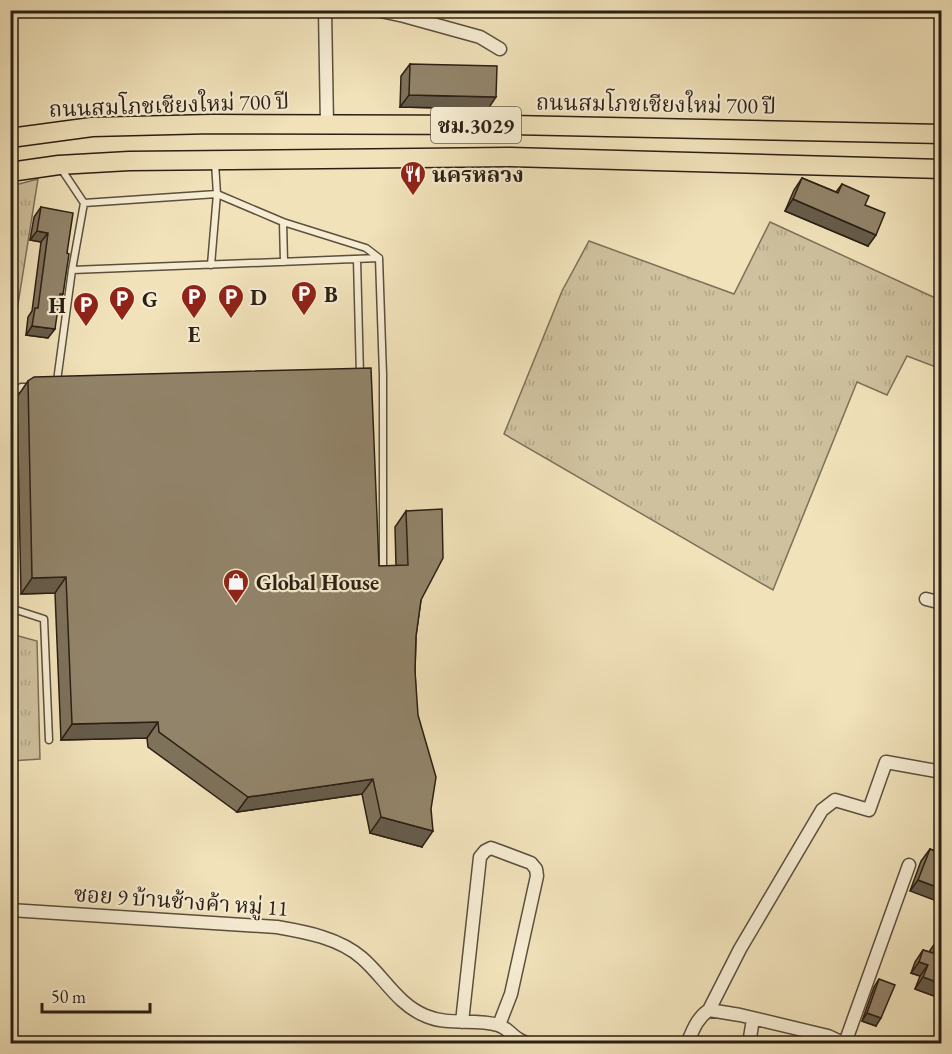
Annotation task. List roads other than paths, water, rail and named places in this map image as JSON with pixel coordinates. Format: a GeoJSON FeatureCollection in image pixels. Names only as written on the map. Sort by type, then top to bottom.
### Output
{"type":"FeatureCollection","features":[{"type":"Feature","properties":{"kind":"main road","name":"ถนนสมโภชเชียงใหม่ 700 ปี"},"geometry":{"type":"LineString","coordinates":[[10,138],[92,127],[212,124],[511,125],[942,134]]}},
{"type":"Feature","properties":{"kind":"main road","name":"ชม.3029"},"geometry":{"type":"LineString","coordinates":[[10,172],[59,165],[129,161],[510,157],[942,168]]}},
{"type":"Feature","properties":{"kind":"street"},"geometry":{"type":"LineString","coordinates":[[326,10],[327,125]]}},
{"type":"Feature","properties":{"kind":"street"},"geometry":{"type":"LineString","coordinates":[[376,10],[480,37],[500,49]]}},
{"type":"Feature","properties":{"kind":"street"},"geometry":{"type":"LineString","coordinates":[[926,599],[942,603]]}},
{"type":"Feature","properties":{"kind":"street"},"geometry":{"type":"LineString","coordinates":[[687,1044],[697,1022],[709,1010],[740,949],[822,810],[835,800],[869,810],[886,762],[942,772]]}},
{"type":"Feature","properties":{"kind":"street"},"geometry":{"type":"LineString","coordinates":[[462,1022],[480,857],[485,850],[491,848],[531,863],[536,869],[537,876],[511,994],[499,1025]]}},
{"type":"Feature","properties":{"kind":"street"},"geometry":{"type":"LineString","coordinates":[[709,1010],[845,1043],[909,865]]}},
{"type":"Feature","properties":{"kind":"street","name":"ซอย 9 บ้านช้างค้า หมู่ 11"},"geometry":{"type":"LineString","coordinates":[[10,910],[277,927],[308,933],[334,941],[361,957],[395,995],[426,1017],[448,1022],[486,1022],[499,1025],[529,1044]]}},
{"type":"Feature","properties":{"kind":"street"},"geometry":{"type":"LineString","coordinates":[[749,1044],[753,1019]]}},
{"type":"Feature","properties":{"kind":"lane"},"geometry":{"type":"LineString","coordinates":[[211,265],[217,194],[215,160]]}},
{"type":"Feature","properties":{"kind":"lane"},"geometry":{"type":"LineString","coordinates":[[56,386],[84,203],[59,165]]}},
{"type":"Feature","properties":{"kind":"lane"},"geometry":{"type":"LineString","coordinates":[[84,203],[217,194],[283,222],[366,248],[379,258]]}},
{"type":"Feature","properties":{"kind":"lane"},"geometry":{"type":"LineString","coordinates":[[283,222],[284,262]]}},
{"type":"Feature","properties":{"kind":"lane"},"geometry":{"type":"LineString","coordinates":[[72,270],[379,258]]}},
{"type":"Feature","properties":{"kind":"lane"},"geometry":{"type":"LineString","coordinates":[[379,258],[383,375],[383,573]]}},
{"type":"Feature","properties":{"kind":"lane"},"geometry":{"type":"LineString","coordinates":[[357,259],[360,376]]}},
{"type":"Feature","properties":{"kind":"lane"},"geometry":{"type":"LineString","coordinates":[[10,430],[12,394],[21,387],[33,387]]}},
{"type":"Feature","properties":{"kind":"lane"},"geometry":{"type":"LineString","coordinates":[[10,609],[44,619],[49,740]]}},
{"type":"Feature","properties":{"kind":"place","name":"นครหลวง"},"geometry":{"type":"Point","coordinates":[413,197]}},
{"type":"Feature","properties":{"kind":"place","name":"B"},"geometry":{"type":"Point","coordinates":[304,317]}},
{"type":"Feature","properties":{"kind":"place","name":"E"},"geometry":{"type":"Point","coordinates":[194,320]}},
{"type":"Feature","properties":{"kind":"place","name":"D"},"geometry":{"type":"Point","coordinates":[231,320]}},
{"type":"Feature","properties":{"kind":"place","name":"G"},"geometry":{"type":"Point","coordinates":[122,322]}},
{"type":"Feature","properties":{"kind":"place","name":"H"},"geometry":{"type":"Point","coordinates":[86,328]}},
{"type":"Feature","properties":{"kind":"place","name":"Global House"},"geometry":{"type":"Point","coordinates":[236,605]}}]}
